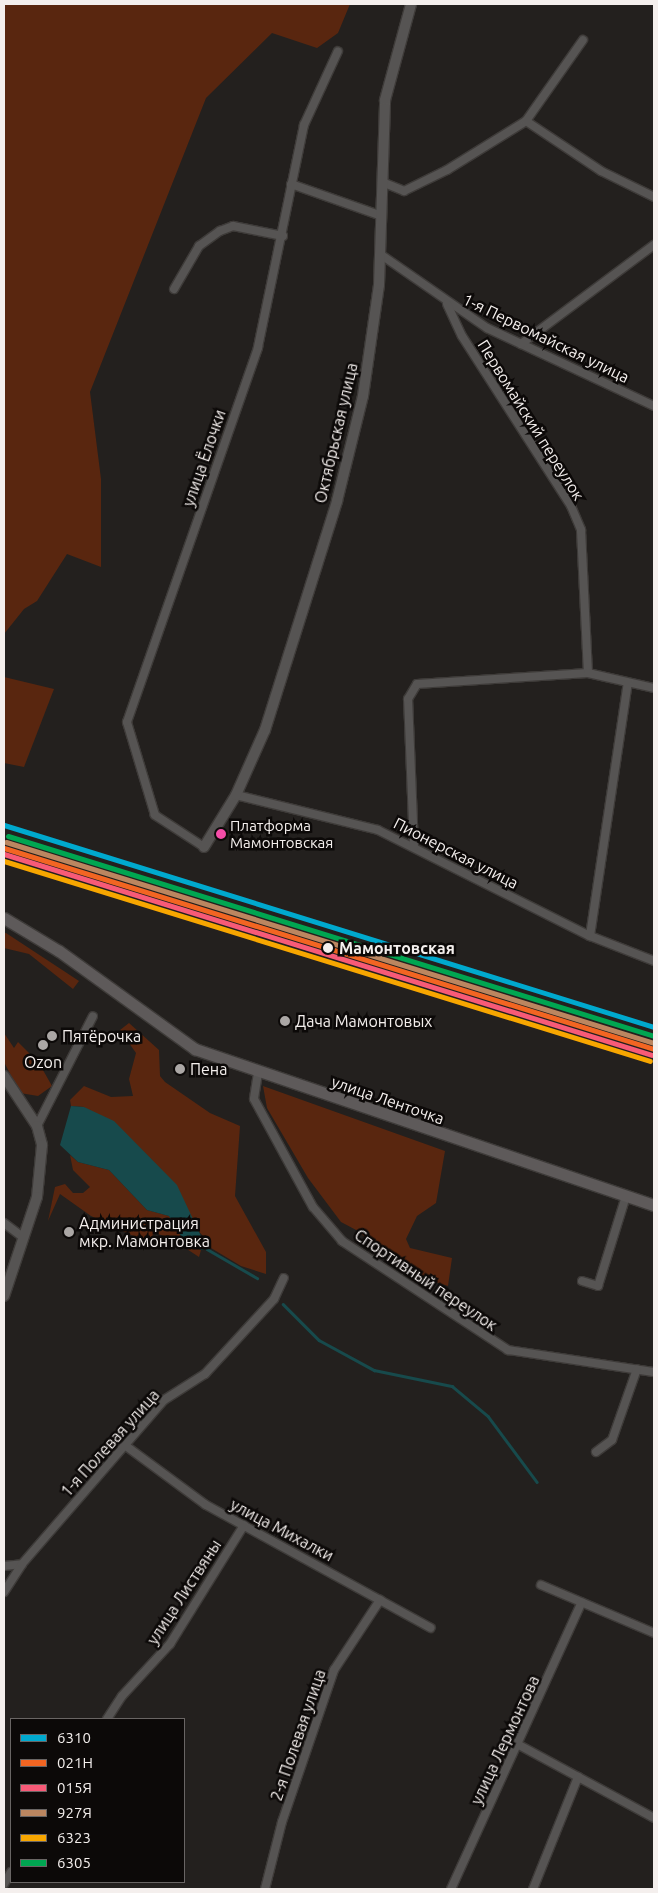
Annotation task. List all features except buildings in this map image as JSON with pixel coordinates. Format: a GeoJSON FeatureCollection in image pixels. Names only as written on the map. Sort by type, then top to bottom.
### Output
{"type":"FeatureCollection","features":[{"type":"Feature","properties":{"kind":"main road","name":"улица Ленточка"},"geometry":{"type":"LineString","coordinates":[[4,918],[9,924],[88,974],[122,1000],[195,1049],[258,1073],[654,1205]]}},
{"type":"Feature","properties":{"kind":"street","name":"Октябрьская улица"},"geometry":{"type":"LineString","coordinates":[[204,847],[236,795],[265,730],[338,501],[363,396],[380,254],[385,100],[411,4]]}},
{"type":"Feature","properties":{"kind":"street"},"geometry":{"type":"LineString","coordinates":[[382,182],[404,191],[447,170],[526,121],[583,40]]}},
{"type":"Feature","properties":{"kind":"street","name":"улица Ёлочки"},"geometry":{"type":"LineString","coordinates":[[204,847],[155,816],[127,722],[258,347],[283,236],[291,184],[304,125],[338,51]]}},
{"type":"Feature","properties":{"kind":"street"},"geometry":{"type":"LineString","coordinates":[[526,121],[601,171],[654,197]]}},
{"type":"Feature","properties":{"kind":"street"},"geometry":{"type":"LineString","coordinates":[[291,184],[382,216]]}},
{"type":"Feature","properties":{"kind":"street"},"geometry":{"type":"LineString","coordinates":[[174,289],[200,246],[220,231],[233,226],[283,236]]}},
{"type":"Feature","properties":{"kind":"street"},"geometry":{"type":"LineString","coordinates":[[521,344],[653,247]]}},
{"type":"Feature","properties":{"kind":"street","name":"1-я Первомайская улица"},"geometry":{"type":"LineString","coordinates":[[380,254],[447,304],[521,344],[654,406]]}},
{"type":"Feature","properties":{"kind":"street","name":"Первомайский переулок"},"geometry":{"type":"LineString","coordinates":[[447,304],[462,336],[571,506],[581,530],[588,674]]}},
{"type":"Feature","properties":{"kind":"street"},"geometry":{"type":"LineString","coordinates":[[414,846],[408,699],[412,689],[420,683],[456,679],[588,674],[654,688]]}},
{"type":"Feature","properties":{"kind":"street"},"geometry":{"type":"LineString","coordinates":[[590,936],[628,683]]}},
{"type":"Feature","properties":{"kind":"street","name":"Пионерская улица"},"geometry":{"type":"LineString","coordinates":[[236,795],[378,830],[414,846],[590,936],[654,962]]}},
{"type":"Feature","properties":{"kind":"street"},"geometry":{"type":"LineString","coordinates":[[37,1126],[94,1016]]}},
{"type":"Feature","properties":{"kind":"street","name":"Спортивный переулок"},"geometry":{"type":"LineString","coordinates":[[258,1073],[254,1099],[313,1207],[342,1241],[508,1350],[654,1372]]}},
{"type":"Feature","properties":{"kind":"street"},"geometry":{"type":"LineString","coordinates":[[4,1076],[37,1126],[42,1145],[42,1172],[24,1238],[4,1296]]}},
{"type":"Feature","properties":{"kind":"street"},"geometry":{"type":"LineString","coordinates":[[582,1281],[598,1286],[626,1196]]}},
{"type":"Feature","properties":{"kind":"street"},"geometry":{"type":"LineString","coordinates":[[4,1222],[24,1238]]}},
{"type":"Feature","properties":{"kind":"street","name":"1-я Полевая улица"},"geometry":{"type":"LineString","coordinates":[[4,1592],[22,1564],[164,1400],[205,1374],[274,1299],[284,1278]]}},
{"type":"Feature","properties":{"kind":"street"},"geometry":{"type":"LineString","coordinates":[[596,1452],[612,1440],[637,1370]]}},
{"type":"Feature","properties":{"kind":"street","name":"улица Михалки"},"geometry":{"type":"LineString","coordinates":[[126,1446],[206,1505],[431,1628]]}},
{"type":"Feature","properties":{"kind":"street","name":"улица Листвяны"},"geometry":{"type":"LineString","coordinates":[[108,1718],[122,1696],[170,1644],[244,1525]]}},
{"type":"Feature","properties":{"kind":"street"},"geometry":{"type":"LineString","coordinates":[[4,1566],[22,1564]]}},
{"type":"Feature","properties":{"kind":"street"},"geometry":{"type":"LineString","coordinates":[[541,1585],[654,1633]]}},
{"type":"Feature","properties":{"kind":"street","name":"2-я Полевая улица"},"geometry":{"type":"LineString","coordinates":[[265,1889],[282,1822],[334,1670],[380,1600]]}},
{"type":"Feature","properties":{"kind":"street","name":"улица Лермонтова"},"geometry":{"type":"LineString","coordinates":[[451,1889],[519,1745],[582,1602]]}},
{"type":"Feature","properties":{"kind":"street"},"geometry":{"type":"LineString","coordinates":[[519,1745],[654,1818]]}},
{"type":"Feature","properties":{"kind":"street"},"geometry":{"type":"LineString","coordinates":[[532,1889],[578,1777]]}},
{"type":"Feature","properties":{"kind":"shaded area"},"geometry":{"type":"Polygon","coordinates":[[[4,4],[350,4],[338,33],[317,48],[272,33],[206,98],[90,392],[101,479],[101,567],[67,554],[37,601],[24,609],[4,634],[4,4]]]}},
{"type":"Feature","properties":{"kind":"shaded area"},"geometry":{"type":"Polygon","coordinates":[[[4,677],[54,689],[24,767],[4,763],[4,677]]]}},
{"type":"Feature","properties":{"kind":"shaded area"},"geometry":{"type":"Polygon","coordinates":[[[4,933],[79,981],[73,989],[29,954],[4,948],[4,933]]]}},
{"type":"Feature","properties":{"kind":"shaded area"},"geometry":{"type":"Polygon","coordinates":[[[129,1023],[159,1050],[160,1076],[165,1082],[210,1113],[240,1126],[235,1196],[266,1252],[266,1274],[241,1266],[206,1245],[203,1236],[84,1107],[71,1106],[70,1100],[84,1086],[111,1097],[133,1096],[129,1079],[136,1053],[120,1030],[129,1023]]]}},
{"type":"Feature","properties":{"kind":"shaded area"},"geometry":{"type":"Polygon","coordinates":[[[4,1033],[14,1048],[18,1042],[39,1063],[52,1086],[38,1096],[20,1093],[4,1062],[4,1033]]]}},
{"type":"Feature","properties":{"kind":"shaded area"},"geometry":{"type":"Polygon","coordinates":[[[263,1086],[445,1151],[436,1203],[417,1216],[406,1239],[410,1248],[452,1258],[448,1286],[405,1273],[358,1231],[341,1222],[308,1178],[267,1108],[263,1086]]]}},
{"type":"Feature","properties":{"kind":"shaded area"},"geometry":{"type":"Polygon","coordinates":[[[70,1155],[78,1162],[109,1170],[147,1210],[169,1216],[181,1236],[201,1250],[199,1257],[170,1238],[155,1233],[146,1242],[91,1216],[60,1194],[48,1221],[55,1187],[65,1184],[73,1193],[83,1193],[90,1187],[73,1170],[70,1155]]]}},
{"type":"Feature","properties":{"kind":"water"},"geometry":{"type":"Polygon","coordinates":[[[71,1106],[84,1107],[114,1121],[177,1185],[207,1249],[201,1250],[181,1236],[169,1216],[147,1210],[109,1170],[78,1162],[60,1145],[71,1106]]]}},
{"type":"Feature","properties":{"kind":"waterway"},"geometry":{"type":"LineString","coordinates":[[207,1249],[257,1278]]}},
{"type":"Feature","properties":{"kind":"waterway"},"geometry":{"type":"LineString","coordinates":[[283,1304],[319,1340],[374,1370],[452,1386],[488,1416],[537,1482]]}},
{"type":"Feature","properties":{"kind":"transit line","name":"6310"},"geometry":{"type":"LineString","coordinates":[[4,825],[654,1027]]}},
{"type":"Feature","properties":{"kind":"transit line","name":"6305"},"geometry":{"type":"LineString","coordinates":[[8,836],[654,1036]]}},
{"type":"Feature","properties":{"kind":"transit line","name":"927Я"},"geometry":{"type":"LineString","coordinates":[[6,842],[654,1043]]}},
{"type":"Feature","properties":{"kind":"transit line","name":"021Н"},"geometry":{"type":"LineString","coordinates":[[4,848],[654,1049]]}},
{"type":"Feature","properties":{"kind":"transit line","name":"015Я"},"geometry":{"type":"LineString","coordinates":[[4,854],[652,1055]]}},
{"type":"Feature","properties":{"kind":"transit line","name":"6323"},"geometry":{"type":"LineString","coordinates":[[4,861],[650,1061]]}},
{"type":"Feature","properties":{"kind":"place","name":"Платформа Мамонтовская"},"geometry":{"type":"Point","coordinates":[221,834]}},
{"type":"Feature","properties":{"kind":"place","name":"Мамонтовская"},"geometry":{"type":"Point","coordinates":[328,948]}},
{"type":"Feature","properties":{"kind":"place","name":"Дача Мамонтовых"},"geometry":{"type":"Point","coordinates":[285,1021]}},
{"type":"Feature","properties":{"kind":"place","name":"Пятёрочка"},"geometry":{"type":"Point","coordinates":[52,1036]}},
{"type":"Feature","properties":{"kind":"place","name":"Ozon"},"geometry":{"type":"Point","coordinates":[43,1045]}},
{"type":"Feature","properties":{"kind":"place","name":"Пена"},"geometry":{"type":"Point","coordinates":[180,1069]}},
{"type":"Feature","properties":{"kind":"place","name":"Администрация мкр. Мамонтовка"},"geometry":{"type":"Point","coordinates":[69,1232]}}]}
